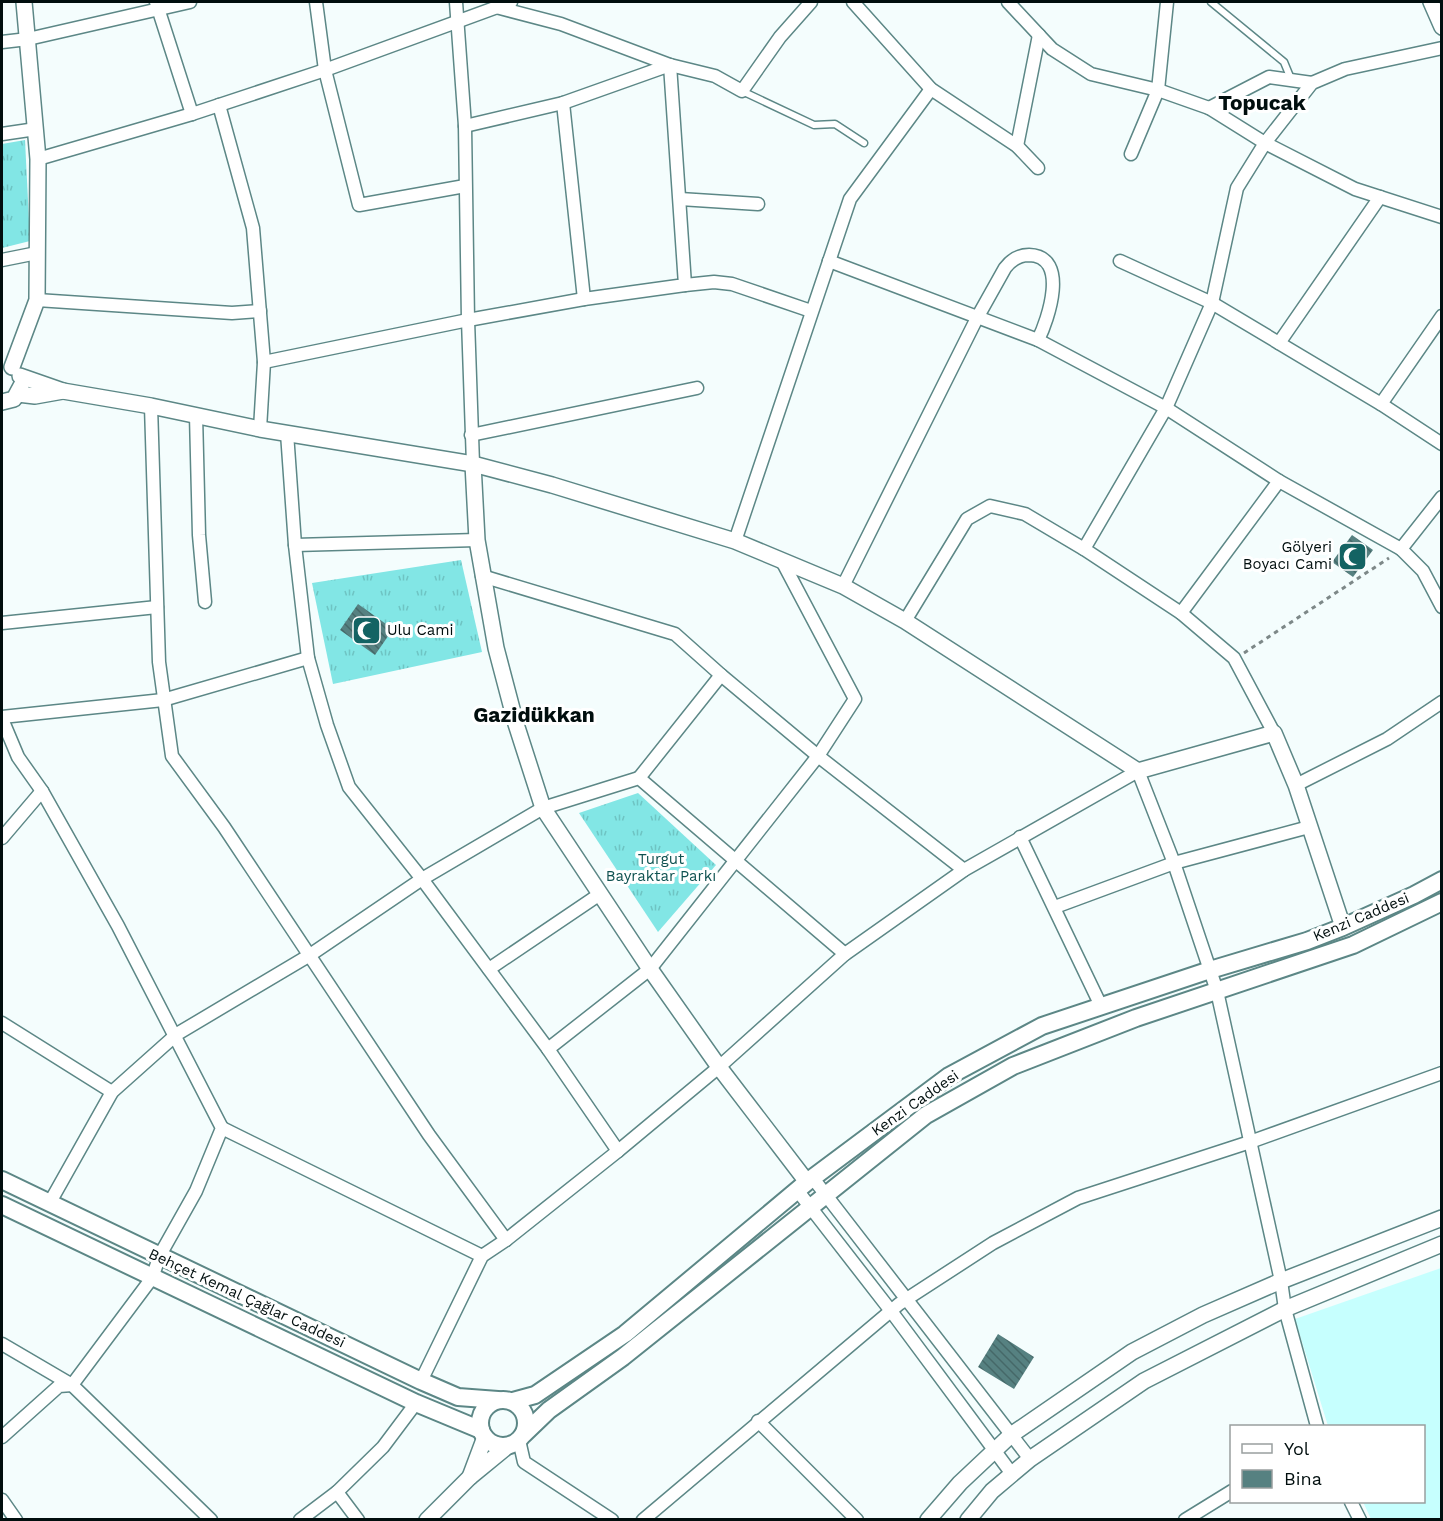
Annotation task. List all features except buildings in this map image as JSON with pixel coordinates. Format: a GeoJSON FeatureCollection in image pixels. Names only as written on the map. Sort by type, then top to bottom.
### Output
{"type":"FeatureCollection","features":[{"type":"Feature","properties":{"kind":"main road","name":"Kenzi Caddesi"},"geometry":{"type":"LineString","coordinates":[[505,1401],[536,1395],[626,1334],[805,1183],[949,1076],[1042,1026],[1343,927],[1442,880]]}},
{"type":"Feature","properties":{"kind":"main road","name":"Kenzi Caddesi"},"geometry":{"type":"LineString","coordinates":[[517,1440],[549,1410],[623,1357],[926,1114],[1013,1066],[1136,1018],[1353,945],[1442,902]]}},
{"type":"Feature","properties":{"kind":"main road","name":"Behçet Kemal Çağlar Caddesi"},"geometry":{"type":"LineString","coordinates":[[2,1180],[421,1381],[458,1397],[505,1401]]}},
{"type":"Feature","properties":{"kind":"main road","name":"Behçet Kemal Çağlar Caddesi"},"geometry":{"type":"LineString","coordinates":[[2,1205],[483,1433]]}},
{"type":"Feature","properties":{"kind":"main road"},"geometry":{"type":"LineString","coordinates":[[505,1401],[524,1412],[526,1426],[517,1440],[498,1445],[483,1433],[482,1415],[485,1408],[505,1401]]}},
{"type":"Feature","properties":{"kind":"street"},"geometry":{"type":"LineString","coordinates":[[2,402],[9,401],[21,389],[11,369],[37,300],[38,159],[24,2]]}},
{"type":"Feature","properties":{"kind":"street"},"geometry":{"type":"LineString","coordinates":[[2,42],[28,39],[156,4],[190,2]]}},
{"type":"Feature","properties":{"kind":"street"},"geometry":{"type":"LineString","coordinates":[[316,2],[325,70],[359,205],[465,186]]}},
{"type":"Feature","properties":{"kind":"street"},"geometry":{"type":"LineString","coordinates":[[456,2],[465,126],[471,435],[477,540],[496,648],[513,713],[543,808],[650,969],[805,1183],[810,1206],[1012,1474]]}},
{"type":"Feature","properties":{"kind":"street"},"geometry":{"type":"LineString","coordinates":[[38,159],[192,114],[325,70],[511,2]]}},
{"type":"Feature","properties":{"kind":"street"},"geometry":{"type":"LineString","coordinates":[[496,7],[561,24],[670,65],[716,76],[742,91],[780,37],[811,2]]}},
{"type":"Feature","properties":{"kind":"street"},"geometry":{"type":"LineString","coordinates":[[853,2],[931,89],[1017,146],[1038,168]]}},
{"type":"Feature","properties":{"kind":"street"},"geometry":{"type":"LineString","coordinates":[[1010,2],[1052,49],[1091,74],[1158,90],[1209,108],[1265,143],[1355,189],[1442,217]]}},
{"type":"Feature","properties":{"kind":"street"},"geometry":{"type":"LineString","coordinates":[[1131,154],[1158,90],[1167,2]]}},
{"type":"Feature","properties":{"kind":"street"},"geometry":{"type":"LineString","coordinates":[[1431,2],[1442,27]]}},
{"type":"Feature","properties":{"kind":"street"},"geometry":{"type":"LineString","coordinates":[[156,4],[192,114]]}},
{"type":"Feature","properties":{"kind":"street"},"geometry":{"type":"LineString","coordinates":[[1017,146],[1039,35]]}},
{"type":"Feature","properties":{"kind":"street"},"geometry":{"type":"LineString","coordinates":[[1084,549],[1166,408],[1212,303],[1237,188],[1265,143],[1312,83],[1346,69],[1442,48]]}},
{"type":"Feature","properties":{"kind":"street"},"geometry":{"type":"LineString","coordinates":[[465,126],[563,103],[670,65]]}},
{"type":"Feature","properties":{"kind":"street"},"geometry":{"type":"LineString","coordinates":[[670,65],[685,285]]}},
{"type":"Feature","properties":{"kind":"street"},"geometry":{"type":"LineString","coordinates":[[1209,108],[1269,77],[1312,83]]}},
{"type":"Feature","properties":{"kind":"street"},"geometry":{"type":"LineString","coordinates":[[735,541],[850,199],[931,89]]}},
{"type":"Feature","properties":{"kind":"street"},"geometry":{"type":"LineString","coordinates":[[563,103],[584,299]]}},
{"type":"Feature","properties":{"kind":"street"},"geometry":{"type":"LineString","coordinates":[[219,105],[253,228],[264,362],[260,429]]}},
{"type":"Feature","properties":{"kind":"street"},"geometry":{"type":"LineString","coordinates":[[2,134],[36,129]]}},
{"type":"Feature","properties":{"kind":"street"},"geometry":{"type":"LineString","coordinates":[[1279,343],[1380,197]]}},
{"type":"Feature","properties":{"kind":"street"},"geometry":{"type":"LineString","coordinates":[[680,199],[758,204]]}},
{"type":"Feature","properties":{"kind":"street"},"geometry":{"type":"LineString","coordinates":[[2,260],[38,253]]}},
{"type":"Feature","properties":{"kind":"street"},"geometry":{"type":"LineString","coordinates":[[843,586],[977,318],[1010,262],[1023,256],[1034,256],[1044,261],[1051,271],[1051,306],[1038,340]]}},
{"type":"Feature","properties":{"kind":"street"},"geometry":{"type":"LineString","coordinates":[[829,261],[1038,340],[1166,408],[1279,481],[1401,549],[1423,570],[1442,607]]}},
{"type":"Feature","properties":{"kind":"street"},"geometry":{"type":"LineString","coordinates":[[1120,261],[1212,303],[1381,404],[1442,444]]}},
{"type":"Feature","properties":{"kind":"street"},"geometry":{"type":"LineString","coordinates":[[264,362],[468,320],[584,299],[714,282],[732,284],[811,311]]}},
{"type":"Feature","properties":{"kind":"street"},"geometry":{"type":"LineString","coordinates":[[37,300],[232,313],[260,311]]}},
{"type":"Feature","properties":{"kind":"street"},"geometry":{"type":"LineString","coordinates":[[1381,404],[1442,316]]}},
{"type":"Feature","properties":{"kind":"street"},"geometry":{"type":"LineString","coordinates":[[11,369],[63,391],[151,406],[260,429],[472,464],[552,484],[735,541],[843,586],[905,621],[1138,771],[1174,863],[1217,991],[1281,1281],[1285,1309],[1317,1425]]}},
{"type":"Feature","properties":{"kind":"street"},"geometry":{"type":"LineString","coordinates":[[471,435],[698,388]]}},
{"type":"Feature","properties":{"kind":"street"},"geometry":{"type":"LineString","coordinates":[[18,394],[35,396],[63,391]]}},
{"type":"Feature","properties":{"kind":"street"},"geometry":{"type":"LineString","coordinates":[[151,406],[159,662],[172,756],[224,827],[429,1135],[506,1240]]}},
{"type":"Feature","properties":{"kind":"street"},"geometry":{"type":"LineString","coordinates":[[195,415],[199,535],[205,602]]}},
{"type":"Feature","properties":{"kind":"street"},"geometry":{"type":"LineString","coordinates":[[287,433],[295,545],[308,658],[327,725],[350,787],[548,1048],[618,1151]]}},
{"type":"Feature","properties":{"kind":"street"},"geometry":{"type":"LineString","coordinates":[[1181,613],[1279,481]]}},
{"type":"Feature","properties":{"kind":"street"},"geometry":{"type":"LineString","coordinates":[[1401,549],[1442,497]]}},
{"type":"Feature","properties":{"kind":"street"},"geometry":{"type":"LineString","coordinates":[[905,621],[967,519],[990,507],[1025,514],[1084,549],[1181,613],[1234,657],[1274,733],[1296,786],[1343,927]]}},
{"type":"Feature","properties":{"kind":"street"},"geometry":{"type":"LineString","coordinates":[[295,545],[477,540]]}},
{"type":"Feature","properties":{"kind":"street"},"geometry":{"type":"LineString","coordinates":[[548,1048],[650,969],[818,756],[855,699],[782,561]]}},
{"type":"Feature","properties":{"kind":"street"},"geometry":{"type":"LineString","coordinates":[[482,576],[675,634],[818,756],[964,870]]}},
{"type":"Feature","properties":{"kind":"street"},"geometry":{"type":"LineString","coordinates":[[2,623],[157,608]]}},
{"type":"Feature","properties":{"kind":"street"},"geometry":{"type":"LineString","coordinates":[[308,658],[163,700],[2,718],[18,757],[42,791],[118,926],[222,1128],[482,1256]]}},
{"type":"Feature","properties":{"kind":"street"},"geometry":{"type":"LineString","coordinates":[[49,1204],[112,1092],[174,1036],[310,955],[422,879],[543,808],[639,778],[721,675]]}},
{"type":"Feature","properties":{"kind":"street"},"geometry":{"type":"LineString","coordinates":[[1296,786],[1387,739],[1442,702]]}},
{"type":"Feature","properties":{"kind":"street"},"geometry":{"type":"LineString","coordinates":[[421,1381],[482,1256],[506,1240],[618,1151],[719,1067],[845,954],[964,870],[1138,771],[1274,733]]}},
{"type":"Feature","properties":{"kind":"street"},"geometry":{"type":"LineString","coordinates":[[639,778],[845,954]]}},
{"type":"Feature","properties":{"kind":"street"},"geometry":{"type":"LineString","coordinates":[[2,838],[42,791]]}},
{"type":"Feature","properties":{"kind":"street"},"geometry":{"type":"LineString","coordinates":[[1055,907],[1174,863],[1309,827]]}},
{"type":"Feature","properties":{"kind":"street"},"geometry":{"type":"LineString","coordinates":[[1020,837],[1101,1006]]}},
{"type":"Feature","properties":{"kind":"street"},"geometry":{"type":"LineString","coordinates":[[489,969],[600,894]]}},
{"type":"Feature","properties":{"kind":"street"},"geometry":{"type":"LineString","coordinates":[[2,1023],[112,1092]]}},
{"type":"Feature","properties":{"kind":"street"},"geometry":{"type":"LineString","coordinates":[[643,1520],[906,1299],[993,1243],[1078,1198],[1250,1142],[1442,1073]]}},
{"type":"Feature","properties":{"kind":"street"},"geometry":{"type":"LineString","coordinates":[[2,1437],[59,1386],[72,1385],[153,1277],[159,1257],[196,1191],[222,1128]]}},
{"type":"Feature","properties":{"kind":"street"},"geometry":{"type":"LineString","coordinates":[[805,1183],[826,1193],[1030,1459]]}},
{"type":"Feature","properties":{"kind":"street"},"geometry":{"type":"LineString","coordinates":[[928,1520],[960,1483],[1011,1435],[1132,1352],[1203,1315],[1281,1281],[1442,1218]]}},
{"type":"Feature","properties":{"kind":"street"},"geometry":{"type":"LineString","coordinates":[[968,1520],[992,1491],[1030,1459],[1144,1381],[1285,1309],[1442,1244]]}},
{"type":"Feature","properties":{"kind":"street"},"geometry":{"type":"LineString","coordinates":[[2,1344],[72,1385],[211,1520]]}},
{"type":"Feature","properties":{"kind":"street"},"geometry":{"type":"LineString","coordinates":[[300,1520],[337,1492],[383,1447],[416,1403]]}},
{"type":"Feature","properties":{"kind":"street"},"geometry":{"type":"LineString","coordinates":[[759,1421],[857,1520]]}},
{"type":"Feature","properties":{"kind":"street"},"geometry":{"type":"LineString","coordinates":[[471,1477],[483,1433]]}},
{"type":"Feature","properties":{"kind":"street"},"geometry":{"type":"LineString","coordinates":[[427,1520],[471,1477],[517,1440],[524,1462],[612,1520]]}},
{"type":"Feature","properties":{"kind":"street"},"geometry":{"type":"LineString","coordinates":[[337,1492],[358,1520]]}},
{"type":"Feature","properties":{"kind":"street"},"geometry":{"type":"LineString","coordinates":[[1185,1520],[1230,1492]]}},
{"type":"Feature","properties":{"kind":"street"},"geometry":{"type":"LineString","coordinates":[[2,1500],[16,1520]]}},
{"type":"Feature","properties":{"kind":"street"},"geometry":{"type":"LineString","coordinates":[[1352,1503],[1360,1520]]}},
{"type":"Feature","properties":{"kind":"lane"},"geometry":{"type":"LineString","coordinates":[[1211,2],[1284,62],[1292,80]]}},
{"type":"Feature","properties":{"kind":"lane"},"geometry":{"type":"LineString","coordinates":[[742,91],[814,124],[835,124],[864,143]]}},
{"type":"Feature","properties":{"kind":"path"},"geometry":{"type":"LineString","coordinates":[[1234,657],[1250,651],[1401,549]]}},
{"type":"Feature","properties":{"kind":"shaded area"},"geometry":{"type":"Polygon","coordinates":[[[1441,1268],[1441,1519],[1371,1519],[1363,1503],[1425,1503],[1425,1425],[1328,1425],[1295,1319],[1441,1268]]]}},
{"type":"Feature","properties":{"kind":"green space"},"geometry":{"type":"Polygon","coordinates":[[[25,140],[30,241],[2,248],[2,144],[25,140]]]}},
{"type":"Feature","properties":{"kind":"green space"},"geometry":{"type":"Polygon","coordinates":[[[461,560],[482,652],[333,684],[312,583],[461,560]]]}},
{"type":"Feature","properties":{"kind":"green space","name":"Turgut Bayraktar Parkı"},"geometry":{"type":"Polygon","coordinates":[[[638,793],[716,865],[658,932],[579,813],[638,793]]]}},
{"type":"Feature","properties":{"kind":"place","name":"Gölyeri Boyacı Cami"},"geometry":{"type":"Point","coordinates":[1353,556]}},
{"type":"Feature","properties":{"kind":"place","name":"Ulu Cami"},"geometry":{"type":"Point","coordinates":[366,630]}},
{"type":"Feature","properties":{"kind":"district","name":"Topucak"},"geometry":{"type":"Point","coordinates":[1262,102]}},
{"type":"Feature","properties":{"kind":"district","name":"Gazidükkan"},"geometry":{"type":"Point","coordinates":[534,714]}}]}
